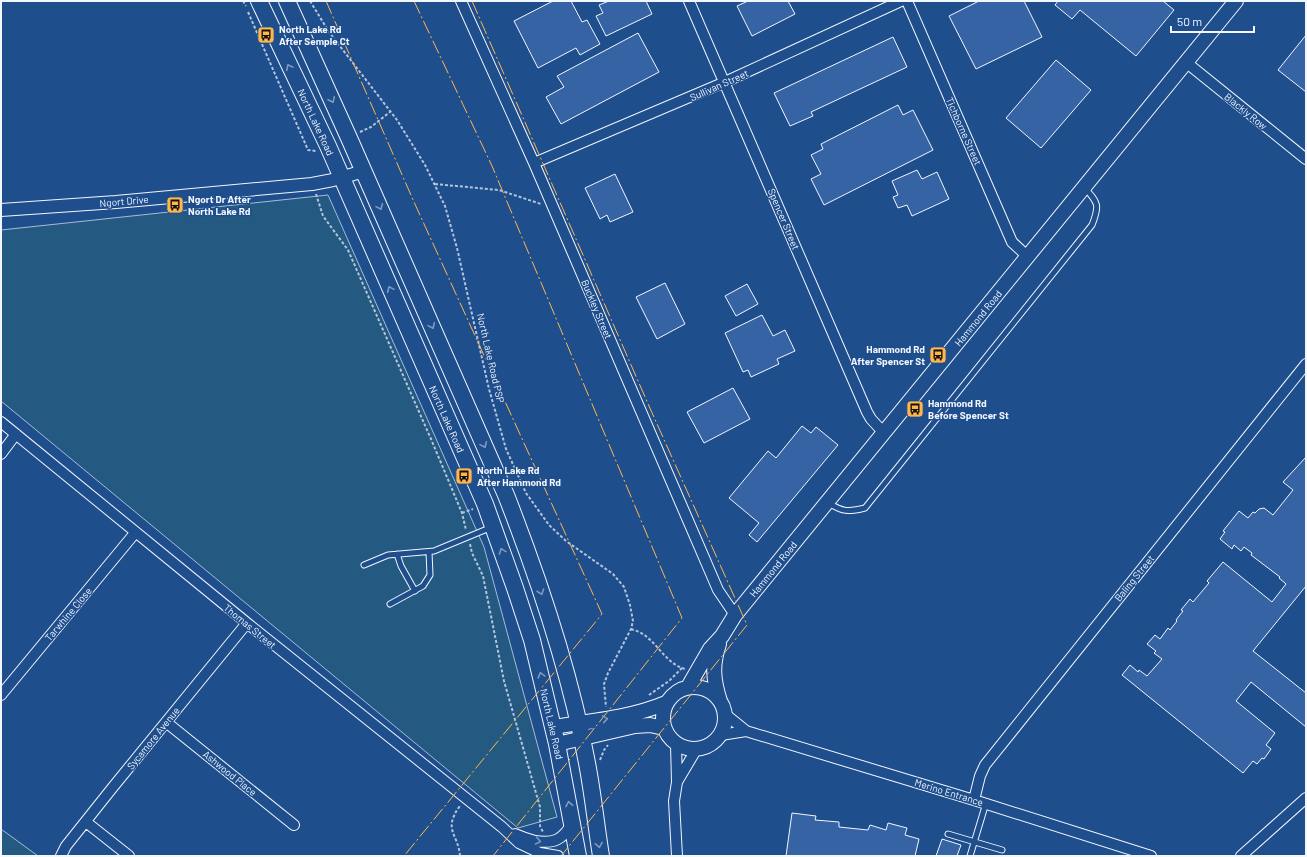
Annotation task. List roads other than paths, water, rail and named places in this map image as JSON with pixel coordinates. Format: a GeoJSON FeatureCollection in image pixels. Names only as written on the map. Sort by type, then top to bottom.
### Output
{"type":"FeatureCollection","features":[{"type":"Feature","properties":{"kind":"main road","name":"North Lake Road"},"geometry":{"type":"LineString","coordinates":[[259,1],[312,111],[485,504],[532,640],[557,744],[578,856]]}},
{"type":"Feature","properties":{"kind":"main road"},"geometry":{"type":"LineString","coordinates":[[287,1],[364,171],[521,535],[556,633],[587,763],[601,856]]}},
{"type":"Feature","properties":{"kind":"main road","name":"Hammond Road"},"geometry":{"type":"LineString","coordinates":[[688,687],[710,649],[722,636],[735,615],[1187,63],[1236,1]]}},
{"type":"Feature","properties":{"kind":"main road","name":"Hammond Road"},"geometry":{"type":"LineString","coordinates":[[722,636],[714,662],[714,677],[723,708]]}},
{"type":"Feature","properties":{"kind":"main road"},"geometry":{"type":"LineString","coordinates":[[688,687],[697,687],[707,690],[715,695],[723,708],[725,725],[721,735],[706,747],[696,750],[686,749],[676,744],[668,737],[662,719],[666,703],[675,693],[688,687]]}},
{"type":"Feature","properties":{"kind":"main road"},"geometry":{"type":"LineString","coordinates":[[557,744],[580,730],[631,714],[650,710],[666,703]]}},
{"type":"Feature","properties":{"kind":"main road"},"geometry":{"type":"LineString","coordinates":[[553,727],[580,730],[650,725],[664,728]]}},
{"type":"Feature","properties":{"kind":"street","name":"Buckley Street"},"geometry":{"type":"LineString","coordinates":[[461,1],[554,208],[718,590],[735,615]]}},
{"type":"Feature","properties":{"kind":"street","name":"Spencer Street"},"geometry":{"type":"LineString","coordinates":[[689,1],[867,412],[871,420],[884,433]]}},
{"type":"Feature","properties":{"kind":"street","name":"Sullivan Street"},"geometry":{"type":"LineString","coordinates":[[534,163],[725,82],[901,1]]}},
{"type":"Feature","properties":{"kind":"street","name":"Tichborne Street"},"geometry":{"type":"LineString","coordinates":[[907,1],[1012,242],[1028,257]]}},
{"type":"Feature","properties":{"kind":"street","name":"Blackly Row"},"geometry":{"type":"LineString","coordinates":[[1187,63],[1306,159]]}},
{"type":"Feature","properties":{"kind":"street","name":"Ngort Drive"},"geometry":{"type":"LineString","coordinates":[[1,210],[116,202],[312,184],[342,178],[364,171]]}},
{"type":"Feature","properties":{"kind":"street","name":"Baling Street"},"geometry":{"type":"LineString","coordinates":[[974,800],[980,776],[985,764],[1306,364]]}},
{"type":"Feature","properties":{"kind":"street","name":"Thomas Street"},"geometry":{"type":"LineString","coordinates":[[1,422],[135,533],[502,827],[519,843],[540,853],[558,856]]}},
{"type":"Feature","properties":{"kind":"street"},"geometry":{"type":"LineString","coordinates":[[1,454],[16,434]]}},
{"type":"Feature","properties":{"kind":"street","name":"Tarwhine Close"},"geometry":{"type":"LineString","coordinates":[[1,695],[135,533]]}},
{"type":"Feature","properties":{"kind":"street","name":"Sycamore Avenue"},"geometry":{"type":"LineString","coordinates":[[62,856],[66,846],[247,623]]}},
{"type":"Feature","properties":{"kind":"street","name":"Merino Entrance"},"geometry":{"type":"LineString","coordinates":[[723,708],[746,732]]}},
{"type":"Feature","properties":{"kind":"street","name":"Ashwood Place"},"geometry":{"type":"LineString","coordinates":[[166,722],[294,825]]}},
{"type":"Feature","properties":{"kind":"street","name":"Merino Entrance"},"geometry":{"type":"LineString","coordinates":[[721,735],[746,732],[974,800],[1151,856]]}},
{"type":"Feature","properties":{"kind":"street"},"geometry":{"type":"LineString","coordinates":[[676,744],[677,782],[674,801],[677,856]]}},
{"type":"Feature","properties":{"kind":"street"},"geometry":{"type":"LineString","coordinates":[[677,782],[696,750]]}},
{"type":"Feature","properties":{"kind":"street"},"geometry":{"type":"LineString","coordinates":[[1241,856],[1306,798]]}},
{"type":"Feature","properties":{"kind":"street"},"geometry":{"type":"LineString","coordinates":[[86,822],[129,856]]}},
{"type":"Feature","properties":{"kind":"street","name":"Thomas Street"},"geometry":{"type":"LineString","coordinates":[[502,827],[524,838],[547,843],[557,841],[566,834],[572,824]]}},
{"type":"Feature","properties":{"kind":"lane"},"geometry":{"type":"LineString","coordinates":[[828,502],[840,510],[853,511],[865,508],[870,502],[1092,225],[1097,213],[1096,202],[1085,187]]}},
{"type":"Feature","properties":{"kind":"lane"},"geometry":{"type":"LineString","coordinates":[[364,565],[388,555],[434,551],[493,527]]}},
{"type":"Feature","properties":{"kind":"lane"},"geometry":{"type":"LineString","coordinates":[[390,604],[423,586],[430,575],[429,552]]}},
{"type":"Feature","properties":{"kind":"lane"},"geometry":{"type":"LineString","coordinates":[[397,554],[401,566],[415,591]]}},
{"type":"Feature","properties":{"kind":"lane"},"geometry":{"type":"LineString","coordinates":[[970,856],[986,804]]}},
{"type":"Feature","properties":{"kind":"lane"},"geometry":{"type":"LineString","coordinates":[[948,834],[1002,850]]}},
{"type":"Feature","properties":{"kind":"place","name":"North Lake Rd After Semple Ct"},"geometry":{"type":"Point","coordinates":[266,35]}},
{"type":"Feature","properties":{"kind":"place","name":"Ngort Dr After North Lake Rd"},"geometry":{"type":"Point","coordinates":[175,205]}},
{"type":"Feature","properties":{"kind":"place","name":"Hammond Rd After Spencer St"},"geometry":{"type":"Point","coordinates":[938,355]}},
{"type":"Feature","properties":{"kind":"place","name":"Hammond Rd Before Spencer St"},"geometry":{"type":"Point","coordinates":[915,409]}},
{"type":"Feature","properties":{"kind":"place","name":"North Lake Rd After Hammond Rd"},"geometry":{"type":"Point","coordinates":[464,476]}}]}
